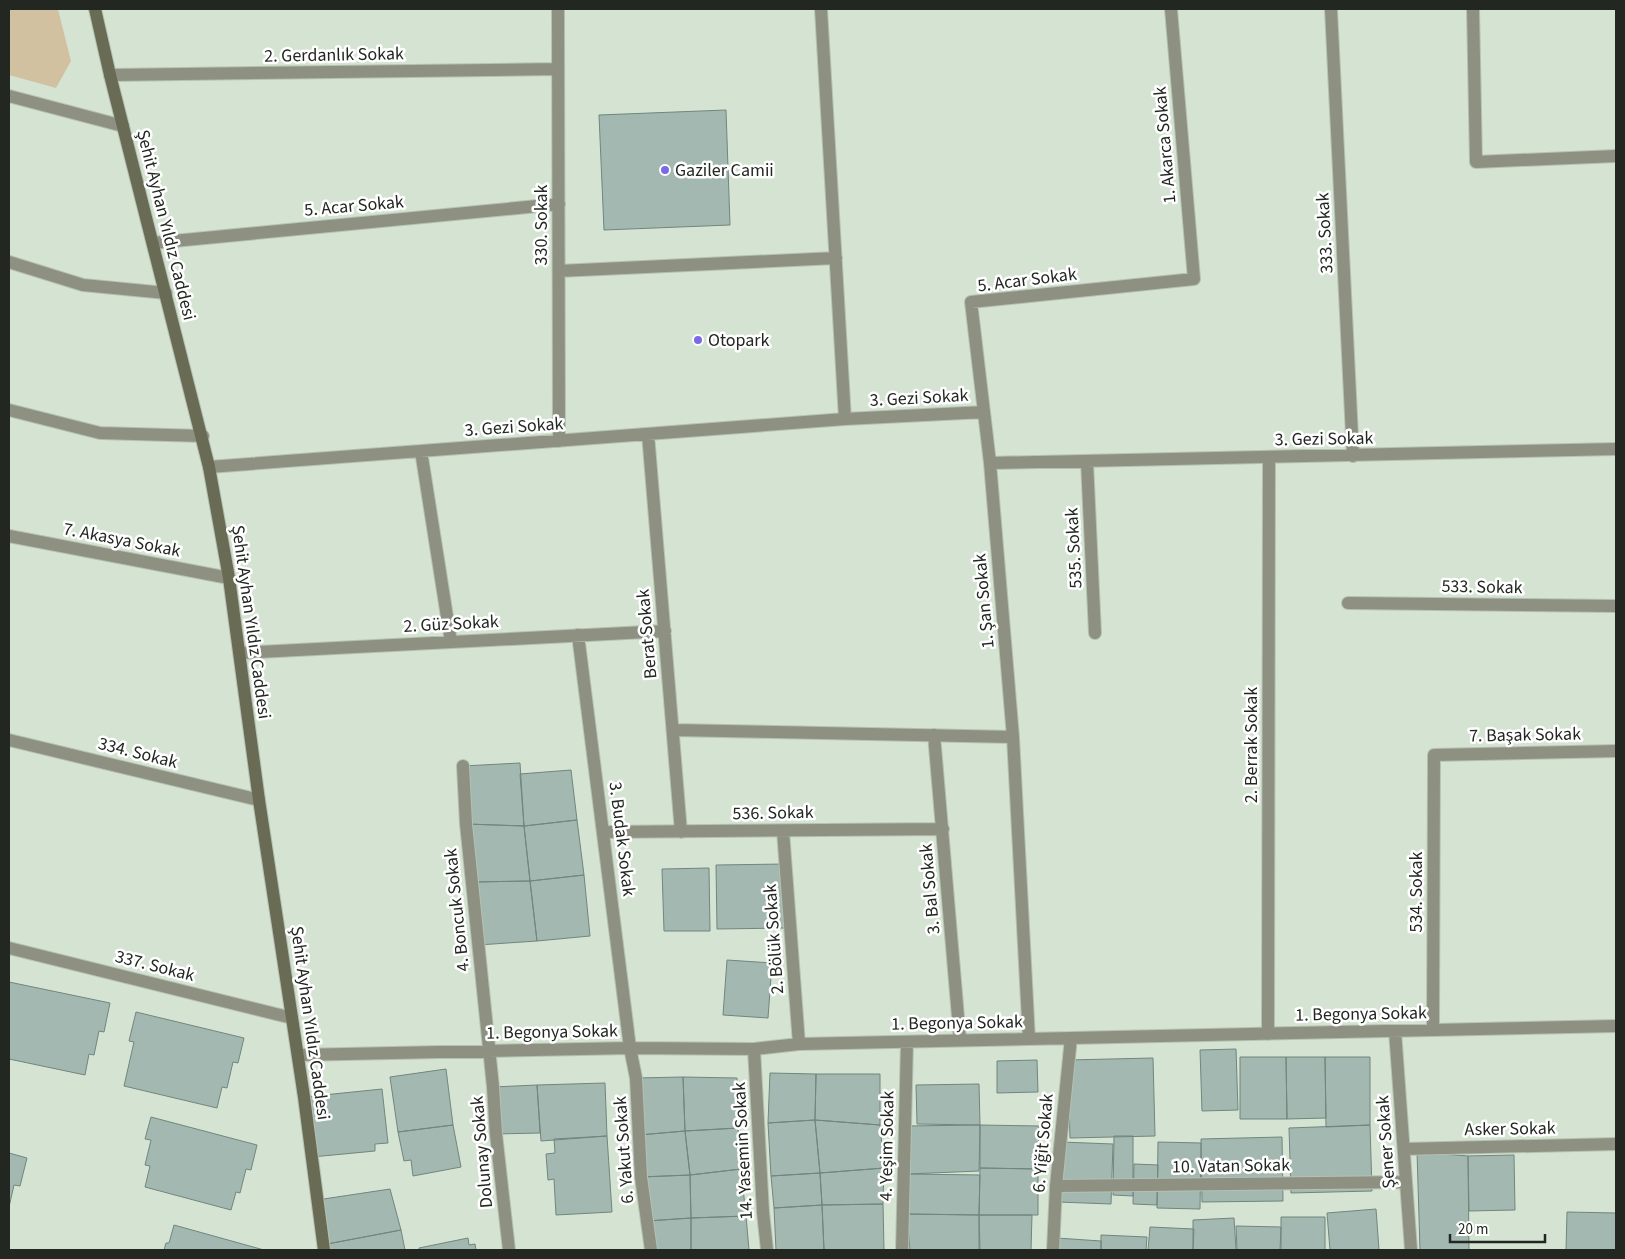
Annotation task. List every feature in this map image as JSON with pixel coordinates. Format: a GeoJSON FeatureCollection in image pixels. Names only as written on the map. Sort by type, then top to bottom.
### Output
{"type":"FeatureCollection","features":[{"type":"Feature","properties":{"kind":"main road","name":"Şehit Ayhan Yıldız Caddesi"},"geometry":{"type":"LineString","coordinates":[[95,9],[110,75],[203,436],[209,467],[229,578],[259,800],[298,1055],[324,1250]]}},
{"type":"Feature","properties":{"kind":"street","name":"330. Sokak"},"geometry":{"type":"LineString","coordinates":[[558,9],[560,441]]}},
{"type":"Feature","properties":{"kind":"street"},"geometry":{"type":"LineString","coordinates":[[821,9],[845,419]]}},
{"type":"Feature","properties":{"kind":"street","name":"1. Akarca Sokak"},"geometry":{"type":"LineString","coordinates":[[1171,9],[1194,279]]}},
{"type":"Feature","properties":{"kind":"street","name":"333. Sokak"},"geometry":{"type":"LineString","coordinates":[[1331,9],[1353,456]]}},
{"type":"Feature","properties":{"kind":"street"},"geometry":{"type":"LineString","coordinates":[[1473,9],[1476,162],[1616,156]]}},
{"type":"Feature","properties":{"kind":"street","name":"2. Gerdanlık Sokak"},"geometry":{"type":"LineString","coordinates":[[110,75],[558,69]]}},
{"type":"Feature","properties":{"kind":"street"},"geometry":{"type":"LineString","coordinates":[[9,96],[123,126]]}},
{"type":"Feature","properties":{"kind":"street","name":"5. Acar Sokak"},"geometry":{"type":"LineString","coordinates":[[153,243],[559,204]]}},
{"type":"Feature","properties":{"kind":"street"},"geometry":{"type":"LineString","coordinates":[[559,271],[836,258]]}},
{"type":"Feature","properties":{"kind":"street"},"geometry":{"type":"LineString","coordinates":[[9,262],[83,285],[166,293]]}},
{"type":"Feature","properties":{"kind":"street","name":"5. Acar Sokak"},"geometry":{"type":"LineString","coordinates":[[984,412],[971,302],[1194,279]]}},
{"type":"Feature","properties":{"kind":"street"},"geometry":{"type":"LineString","coordinates":[[9,410],[100,433],[203,436]]}},
{"type":"Feature","properties":{"kind":"street","name":"3. Gezi Sokak"},"geometry":{"type":"LineString","coordinates":[[209,467],[845,419],[984,412],[990,463],[1616,449]]}},
{"type":"Feature","properties":{"kind":"street","name":"Berat Sokak"},"geometry":{"type":"LineString","coordinates":[[648,434],[681,832]]}},
{"type":"Feature","properties":{"kind":"street"},"geometry":{"type":"LineString","coordinates":[[421,451],[451,642]]}},
{"type":"Feature","properties":{"kind":"street","name":"2. Berrak Sokak"},"geometry":{"type":"LineString","coordinates":[[1268,1034],[1269,457]]}},
{"type":"Feature","properties":{"kind":"street","name":"535. Sokak"},"geometry":{"type":"LineString","coordinates":[[1087,462],[1095,633]]}},
{"type":"Feature","properties":{"kind":"street","name":"1. Şan Sokak"},"geometry":{"type":"LineString","coordinates":[[990,463],[1013,737],[1029,1039]]}},
{"type":"Feature","properties":{"kind":"street","name":"7. Akasya Sokak"},"geometry":{"type":"LineString","coordinates":[[9,536],[229,578]]}},
{"type":"Feature","properties":{"kind":"street","name":"533. Sokak"},"geometry":{"type":"LineString","coordinates":[[1348,603],[1616,606]]}},
{"type":"Feature","properties":{"kind":"street","name":"2. Güz Sokak"},"geometry":{"type":"LineString","coordinates":[[240,653],[665,632]]}},
{"type":"Feature","properties":{"kind":"street","name":"3. Budak Sokak"},"geometry":{"type":"LineString","coordinates":[[578,635],[630,1048]]}},
{"type":"Feature","properties":{"kind":"street"},"geometry":{"type":"LineString","coordinates":[[673,730],[1013,737]]}},
{"type":"Feature","properties":{"kind":"street","name":"3. Bal Sokak"},"geometry":{"type":"LineString","coordinates":[[934,735],[960,1040]]}},
{"type":"Feature","properties":{"kind":"street","name":"334. Sokak"},"geometry":{"type":"LineString","coordinates":[[9,740],[259,800]]}},
{"type":"Feature","properties":{"kind":"street","name":"7. Başak Sokak"},"geometry":{"type":"LineString","coordinates":[[1434,755],[1616,751]]}},
{"type":"Feature","properties":{"kind":"street","name":"534. Sokak"},"geometry":{"type":"LineString","coordinates":[[1433,1030],[1434,755]]}},
{"type":"Feature","properties":{"kind":"street","name":"4. Boncuk Sokak"},"geometry":{"type":"LineString","coordinates":[[463,766],[467,834],[489,1051]]}},
{"type":"Feature","properties":{"kind":"street","name":"536. Sokak"},"geometry":{"type":"LineString","coordinates":[[603,832],[943,829]]}},
{"type":"Feature","properties":{"kind":"street","name":"2. Bölük Sokak"},"geometry":{"type":"LineString","coordinates":[[783,831],[799,1044]]}},
{"type":"Feature","properties":{"kind":"street","name":"337. Sokak"},"geometry":{"type":"LineString","coordinates":[[9,948],[292,1018]]}},
{"type":"Feature","properties":{"kind":"street","name":"1. Begonya Sokak"},"geometry":{"type":"LineString","coordinates":[[298,1055],[630,1048],[754,1049],[799,1044],[1616,1026]]}},
{"type":"Feature","properties":{"kind":"street","name":"Şener Sokak"},"geometry":{"type":"LineString","coordinates":[[1395,1031],[1411,1250]]}},
{"type":"Feature","properties":{"kind":"street","name":"6. Yiğit Sokak"},"geometry":{"type":"LineString","coordinates":[[1053,1250],[1056,1186],[1071,1038]]}},
{"type":"Feature","properties":{"kind":"street","name":"4. Yeşim Sokak"},"geometry":{"type":"LineString","coordinates":[[902,1250],[907,1042]]}},
{"type":"Feature","properties":{"kind":"street","name":"6. Yakut Sokak"},"geometry":{"type":"LineString","coordinates":[[630,1048],[636,1078],[641,1177],[651,1250]]}},
{"type":"Feature","properties":{"kind":"street","name":"14. Yasemin Sokak"},"geometry":{"type":"LineString","coordinates":[[754,1049],[763,1212],[767,1250]]}},
{"type":"Feature","properties":{"kind":"street","name":"Dolunay Sokak"},"geometry":{"type":"LineString","coordinates":[[489,1051],[509,1250]]}},
{"type":"Feature","properties":{"kind":"street","name":"Asker Sokak"},"geometry":{"type":"LineString","coordinates":[[1404,1149],[1616,1144]]}},
{"type":"Feature","properties":{"kind":"street","name":"10. Vatan Sokak"},"geometry":{"type":"LineString","coordinates":[[1056,1186],[1406,1182]]}},
{"type":"Feature","properties":{"kind":"shaded area"},"geometry":{"type":"Polygon","coordinates":[[[9,9],[58,9],[71,61],[56,88],[9,75],[9,9]]]}},
{"type":"Feature","properties":{"kind":"building","name":"Gaziler Camii"},"geometry":{"type":"Polygon","coordinates":[[[726,110],[730,225],[604,230],[599,115],[726,110]]]}},
{"type":"Feature","properties":{"kind":"building"},"geometry":{"type":"Polygon","coordinates":[[[520,763],[524,826],[466,824],[463,766],[520,763]]]}},
{"type":"Feature","properties":{"kind":"building"},"geometry":{"type":"Polygon","coordinates":[[[571,770],[577,820],[524,826],[520,774],[571,770]]]}},
{"type":"Feature","properties":{"kind":"building"},"geometry":{"type":"Polygon","coordinates":[[[577,820],[584,875],[530,881],[524,826],[577,820]]]}},
{"type":"Feature","properties":{"kind":"building"},"geometry":{"type":"Polygon","coordinates":[[[466,824],[524,826],[530,881],[472,882],[466,824]]]}},
{"type":"Feature","properties":{"kind":"building"},"geometry":{"type":"Polygon","coordinates":[[[785,864],[786,928],[717,929],[716,865],[785,864]]]}},
{"type":"Feature","properties":{"kind":"building"},"geometry":{"type":"Polygon","coordinates":[[[709,868],[710,931],[664,931],[662,869],[709,868]]]}},
{"type":"Feature","properties":{"kind":"building"},"geometry":{"type":"Polygon","coordinates":[[[584,875],[590,936],[537,941],[530,881],[584,875]]]}},
{"type":"Feature","properties":{"kind":"building"},"geometry":{"type":"Polygon","coordinates":[[[530,881],[537,941],[478,945],[472,882],[530,881]]]}},
{"type":"Feature","properties":{"kind":"building"},"geometry":{"type":"Polygon","coordinates":[[[727,960],[772,963],[768,1018],[723,1015],[727,960]]]}},
{"type":"Feature","properties":{"kind":"building"},"geometry":{"type":"Polygon","coordinates":[[[9,982],[110,1003],[104,1032],[99,1031],[94,1055],[89,1054],[85,1075],[9,1059],[9,982]]]}},
{"type":"Feature","properties":{"kind":"building"},"geometry":{"type":"Polygon","coordinates":[[[136,1012],[244,1038],[238,1063],[233,1062],[227,1088],[222,1087],[217,1108],[124,1086],[134,1042],[129,1041],[136,1012]]]}},
{"type":"Feature","properties":{"kind":"building"},"geometry":{"type":"Polygon","coordinates":[[[1236,1049],[1238,1110],[1202,1111],[1200,1050],[1236,1049]]]}},
{"type":"Feature","properties":{"kind":"building"},"geometry":{"type":"Polygon","coordinates":[[[1240,1057],[1286,1057],[1287,1119],[1240,1119],[1240,1057]]]}},
{"type":"Feature","properties":{"kind":"building"},"geometry":{"type":"Polygon","coordinates":[[[1286,1057],[1325,1057],[1326,1118],[1287,1119],[1286,1057]]]}},
{"type":"Feature","properties":{"kind":"building"},"geometry":{"type":"Polygon","coordinates":[[[1325,1057],[1370,1057],[1370,1125],[1326,1127],[1325,1057]]]}},
{"type":"Feature","properties":{"kind":"building"},"geometry":{"type":"Polygon","coordinates":[[[1153,1058],[1155,1136],[1070,1138],[1068,1060],[1153,1058]]]}},
{"type":"Feature","properties":{"kind":"building"},"geometry":{"type":"Polygon","coordinates":[[[1037,1060],[1038,1092],[997,1093],[997,1061],[1037,1060]]]}},
{"type":"Feature","properties":{"kind":"building"},"geometry":{"type":"Polygon","coordinates":[[[446,1069],[453,1125],[398,1132],[390,1077],[446,1069]]]}},
{"type":"Feature","properties":{"kind":"building"},"geometry":{"type":"Polygon","coordinates":[[[770,1073],[816,1074],[815,1120],[768,1123],[770,1073]]]}},
{"type":"Feature","properties":{"kind":"building"},"geometry":{"type":"Polygon","coordinates":[[[816,1074],[880,1074],[880,1125],[815,1120],[816,1074]]]}},
{"type":"Feature","properties":{"kind":"building"},"geometry":{"type":"Polygon","coordinates":[[[683,1077],[685,1131],[639,1135],[636,1078],[683,1077]]]}},
{"type":"Feature","properties":{"kind":"building"},"geometry":{"type":"Polygon","coordinates":[[[683,1077],[737,1078],[738,1128],[685,1131],[683,1077]]]}},
{"type":"Feature","properties":{"kind":"building"},"geometry":{"type":"Polygon","coordinates":[[[605,1083],[607,1136],[541,1141],[537,1085],[605,1083]]]}},
{"type":"Feature","properties":{"kind":"building"},"geometry":{"type":"Polygon","coordinates":[[[979,1084],[980,1125],[917,1124],[916,1085],[979,1084]]]}},
{"type":"Feature","properties":{"kind":"building"},"geometry":{"type":"Polygon","coordinates":[[[537,1085],[540,1133],[496,1134],[493,1087],[537,1085]]]}},
{"type":"Feature","properties":{"kind":"building"},"geometry":{"type":"Polygon","coordinates":[[[382,1089],[388,1143],[375,1144],[375,1151],[312,1157],[304,1097],[382,1089]]]}},
{"type":"Feature","properties":{"kind":"building"},"geometry":{"type":"Polygon","coordinates":[[[151,1117],[257,1145],[251,1170],[246,1169],[240,1193],[236,1192],[231,1210],[145,1187],[150,1166],[145,1165],[151,1140],[145,1139],[151,1117]]]}},
{"type":"Feature","properties":{"kind":"building"},"geometry":{"type":"Polygon","coordinates":[[[815,1120],[880,1125],[884,1168],[820,1173],[815,1120]]]}},
{"type":"Feature","properties":{"kind":"building"},"geometry":{"type":"Polygon","coordinates":[[[815,1120],[820,1173],[771,1176],[768,1123],[815,1120]]]}},
{"type":"Feature","properties":{"kind":"building"},"geometry":{"type":"Polygon","coordinates":[[[453,1125],[461,1167],[413,1176],[411,1160],[404,1161],[398,1132],[453,1125]]]}},
{"type":"Feature","properties":{"kind":"building"},"geometry":{"type":"Polygon","coordinates":[[[980,1125],[979,1171],[908,1174],[906,1126],[980,1125]]]}},
{"type":"Feature","properties":{"kind":"building"},"geometry":{"type":"Polygon","coordinates":[[[980,1125],[1039,1126],[1038,1169],[980,1168],[980,1125]]]}},
{"type":"Feature","properties":{"kind":"building"},"geometry":{"type":"Polygon","coordinates":[[[1370,1125],[1372,1191],[1291,1193],[1289,1128],[1370,1125]]]}},
{"type":"Feature","properties":{"kind":"building"},"geometry":{"type":"Polygon","coordinates":[[[738,1128],[741,1169],[690,1175],[685,1131],[738,1128]]]}},
{"type":"Feature","properties":{"kind":"building"},"geometry":{"type":"Polygon","coordinates":[[[685,1131],[690,1175],[641,1177],[639,1135],[685,1131]]]}},
{"type":"Feature","properties":{"kind":"building"},"geometry":{"type":"Polygon","coordinates":[[[607,1136],[612,1212],[556,1215],[554,1179],[548,1180],[546,1154],[555,1153],[554,1139],[607,1136]]]}},
{"type":"Feature","properties":{"kind":"building"},"geometry":{"type":"Polygon","coordinates":[[[1114,1136],[1133,1136],[1133,1196],[1113,1195],[1114,1136]]]}},
{"type":"Feature","properties":{"kind":"building"},"geometry":{"type":"Polygon","coordinates":[[[1282,1137],[1283,1201],[1202,1202],[1201,1139],[1282,1137]]]}},
{"type":"Feature","properties":{"kind":"building"},"geometry":{"type":"Polygon","coordinates":[[[1061,1142],[1113,1144],[1111,1204],[1058,1202],[1061,1142]]]}},
{"type":"Feature","properties":{"kind":"building"},"geometry":{"type":"Polygon","coordinates":[[[1158,1142],[1201,1143],[1200,1209],[1157,1208],[1158,1142]]]}},
{"type":"Feature","properties":{"kind":"building"},"geometry":{"type":"Polygon","coordinates":[[[1417,1152],[1468,1156],[1469,1250],[1420,1250],[1417,1152]]]}},
{"type":"Feature","properties":{"kind":"building"},"geometry":{"type":"Polygon","coordinates":[[[9,1153],[27,1158],[20,1186],[14,1185],[9,1207],[9,1153]]]}},
{"type":"Feature","properties":{"kind":"building"},"geometry":{"type":"Polygon","coordinates":[[[1514,1155],[1515,1210],[1469,1211],[1468,1156],[1514,1155]]]}},
{"type":"Feature","properties":{"kind":"building"},"geometry":{"type":"Polygon","coordinates":[[[1134,1164],[1158,1165],[1157,1205],[1133,1204],[1134,1164]]]}},
{"type":"Feature","properties":{"kind":"building"},"geometry":{"type":"Polygon","coordinates":[[[884,1168],[883,1204],[822,1205],[820,1173],[884,1168]]]}},
{"type":"Feature","properties":{"kind":"building"},"geometry":{"type":"Polygon","coordinates":[[[980,1168],[1038,1169],[1038,1215],[979,1215],[980,1168]]]}},
{"type":"Feature","properties":{"kind":"building"},"geometry":{"type":"Polygon","coordinates":[[[741,1169],[746,1216],[691,1218],[690,1175],[741,1169]]]}},
{"type":"Feature","properties":{"kind":"building"},"geometry":{"type":"Polygon","coordinates":[[[820,1173],[822,1205],[774,1208],[771,1176],[820,1173]]]}},
{"type":"Feature","properties":{"kind":"building"},"geometry":{"type":"Polygon","coordinates":[[[908,1174],[980,1175],[979,1215],[907,1214],[908,1174]]]}},
{"type":"Feature","properties":{"kind":"building"},"geometry":{"type":"Polygon","coordinates":[[[690,1175],[691,1218],[647,1221],[641,1177],[690,1175]]]}},
{"type":"Feature","properties":{"kind":"building"},"geometry":{"type":"Polygon","coordinates":[[[390,1189],[401,1230],[322,1245],[317,1200],[390,1189]]]}},
{"type":"Feature","properties":{"kind":"building"},"geometry":{"type":"Polygon","coordinates":[[[883,1204],[884,1250],[824,1250],[822,1205],[883,1204]]]}},
{"type":"Feature","properties":{"kind":"building"},"geometry":{"type":"Polygon","coordinates":[[[822,1205],[824,1250],[776,1250],[774,1208],[822,1205]]]}},
{"type":"Feature","properties":{"kind":"building"},"geometry":{"type":"Polygon","coordinates":[[[1376,1209],[1379,1250],[1330,1250],[1327,1213],[1376,1209]]]}},
{"type":"Feature","properties":{"kind":"building"},"geometry":{"type":"Polygon","coordinates":[[[1567,1212],[1616,1213],[1616,1250],[1566,1250],[1567,1212]]]}},
{"type":"Feature","properties":{"kind":"building"},"geometry":{"type":"Polygon","coordinates":[[[907,1214],[979,1215],[980,1250],[910,1250],[907,1214]]]}},
{"type":"Feature","properties":{"kind":"building"},"geometry":{"type":"Polygon","coordinates":[[[979,1215],[1032,1215],[1031,1250],[979,1250],[979,1215]]]}},
{"type":"Feature","properties":{"kind":"building"},"geometry":{"type":"Polygon","coordinates":[[[746,1216],[749,1250],[691,1250],[691,1218],[746,1216]]]}},
{"type":"Feature","properties":{"kind":"building"},"geometry":{"type":"Polygon","coordinates":[[[1281,1217],[1325,1217],[1325,1250],[1281,1250],[1281,1217]]]}},
{"type":"Feature","properties":{"kind":"building"},"geometry":{"type":"Polygon","coordinates":[[[691,1218],[691,1250],[651,1250],[647,1221],[691,1218]]]}},
{"type":"Feature","properties":{"kind":"building"},"geometry":{"type":"Polygon","coordinates":[[[1234,1218],[1236,1250],[1193,1250],[1193,1220],[1234,1218]]]}},
{"type":"Feature","properties":{"kind":"building"},"geometry":{"type":"Polygon","coordinates":[[[174,1225],[264,1250],[164,1250],[166,1243],[169,1243],[174,1225]]]}},
{"type":"Feature","properties":{"kind":"building"},"geometry":{"type":"Polygon","coordinates":[[[1236,1226],[1281,1227],[1280,1250],[1237,1250],[1236,1226]]]}},
{"type":"Feature","properties":{"kind":"building"},"geometry":{"type":"Polygon","coordinates":[[[1150,1227],[1194,1229],[1193,1250],[1148,1250],[1150,1227]]]}},
{"type":"Feature","properties":{"kind":"building"},"geometry":{"type":"Polygon","coordinates":[[[401,1230],[405,1250],[324,1250],[322,1245],[401,1230]]]}},
{"type":"Feature","properties":{"kind":"building"},"geometry":{"type":"Polygon","coordinates":[[[1101,1235],[1147,1237],[1146,1250],[1101,1250],[1101,1235]]]}},
{"type":"Feature","properties":{"kind":"building"},"geometry":{"type":"Polygon","coordinates":[[[468,1238],[469,1245],[475,1244],[476,1250],[419,1250],[419,1248],[468,1238]]]}},
{"type":"Feature","properties":{"kind":"building"},"geometry":{"type":"Polygon","coordinates":[[[1057,1238],[1101,1241],[1101,1250],[1057,1250],[1057,1238]]]}},
{"type":"Feature","properties":{"kind":"place","name":"Gaziler Camii"},"geometry":{"type":"Point","coordinates":[665,170]}},
{"type":"Feature","properties":{"kind":"place","name":"Otopark"},"geometry":{"type":"Point","coordinates":[698,340]}}]}
